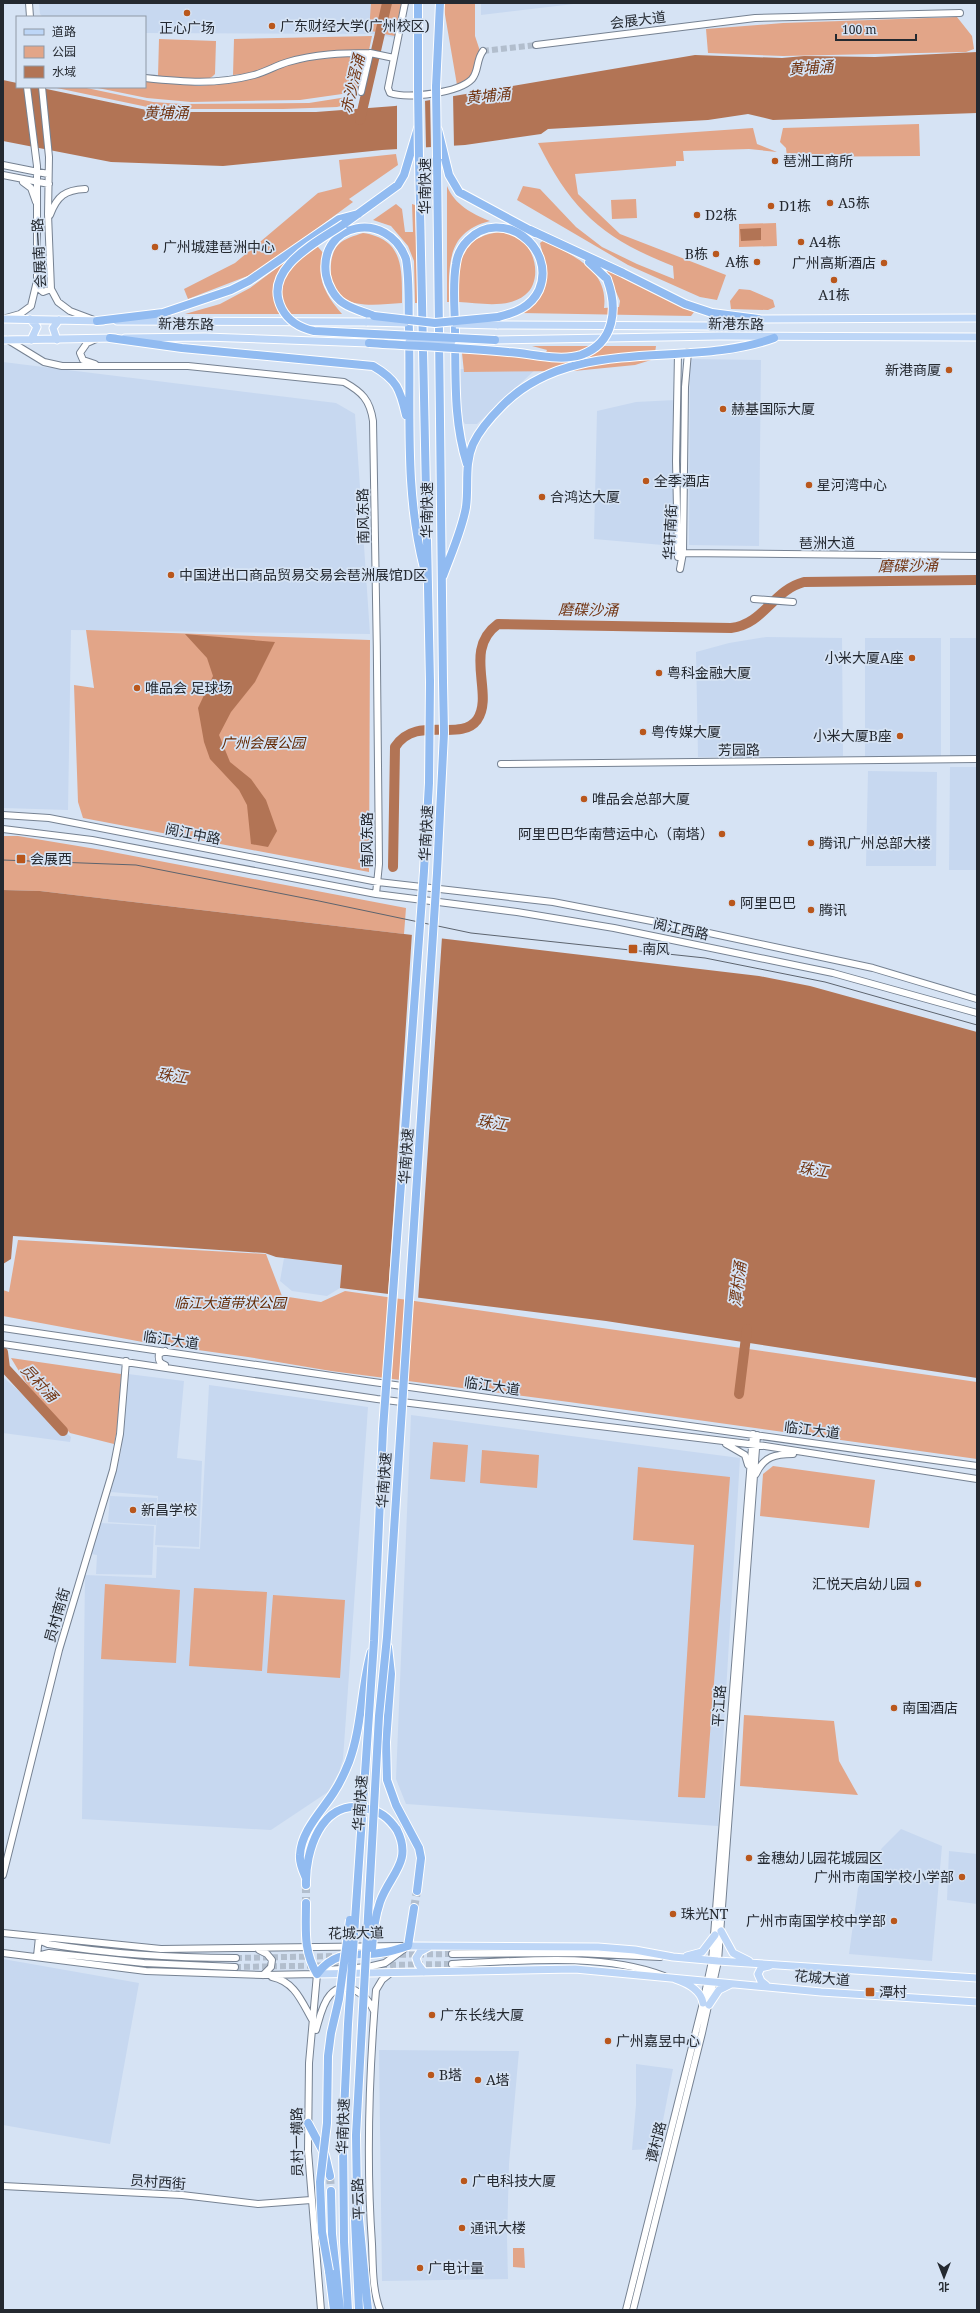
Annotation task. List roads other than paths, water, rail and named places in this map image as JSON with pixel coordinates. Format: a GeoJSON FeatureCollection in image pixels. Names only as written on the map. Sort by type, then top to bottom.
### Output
{"type":"FeatureCollection","features":[{"type":"Feature","properties":{"kind":"highway","name":"华南快速"},"geometry":{"type":"LineString","coordinates":[[348,2310],[344,2242],[343,2135],[374,1641],[383,1429],[424,871],[429,783],[430,682],[419,159],[418,3]]}},
{"type":"Feature","properties":{"kind":"highway","name":"华南快速"},"geometry":{"type":"LineString","coordinates":[[359,2310],[354,2212],[363,1990],[379,1716],[387,1636],[437,873],[444,733],[441,582],[441,158],[437,124],[436,87],[440,3]]}},
{"type":"Feature","properties":{"kind":"highway"},"geometry":{"type":"LineString","coordinates":[[419,124],[409,159],[398,185],[298,256],[284,270],[279,285],[281,306],[295,324],[314,331],[494,340]]}},
{"type":"Feature","properties":{"kind":"highway"},"geometry":{"type":"LineString","coordinates":[[369,343],[502,351],[552,356],[580,355],[603,339],[610,328],[614,315],[614,302],[607,279],[591,262],[459,192],[450,179],[441,158]]}},
{"type":"Feature","properties":{"kind":"highway"},"geometry":{"type":"LineString","coordinates":[[97,321],[163,313],[231,290],[250,281],[339,218],[358,214]]}},
{"type":"Feature","properties":{"kind":"highway"},"geometry":{"type":"LineString","coordinates":[[427,582],[415,532],[410,476],[410,382],[406,259],[400,245],[388,234],[371,226],[360,227],[343,234],[330,247],[326,262],[327,280],[334,294],[343,303],[374,316],[435,323],[498,321],[527,306],[539,290],[542,273],[540,257],[527,238],[507,228],[497,228],[478,233],[469,239],[458,254],[454,288],[457,422],[467,464],[466,508],[441,582]]}},
{"type":"Feature","properties":{"kind":"highway"},"geometry":{"type":"LineString","coordinates":[[530,230],[623,273],[685,304],[712,314],[758,319]]}},
{"type":"Feature","properties":{"kind":"highway"},"geometry":{"type":"LineString","coordinates":[[110,338],[182,348],[373,366],[386,373],[401,391],[409,430]]}},
{"type":"Feature","properties":{"kind":"highway"},"geometry":{"type":"LineString","coordinates":[[467,464],[479,433],[508,400],[530,384],[564,368],[594,362],[755,345],[774,338]]}},
{"type":"Feature","properties":{"kind":"highway"},"geometry":{"type":"LineString","coordinates":[[387,1636],[390,1674],[386,1742],[387,1780],[396,1805],[419,1848],[421,1858],[417,1891]]}},
{"type":"Feature","properties":{"kind":"highway"},"geometry":{"type":"LineString","coordinates":[[363,1990],[369,1970],[375,1920],[380,1901],[402,1862],[402,1844],[397,1830],[384,1814],[370,1809],[351,1807],[333,1814],[322,1825],[314,1838],[307,1861],[306,1882],[301,1866],[301,1847],[307,1832],[342,1778],[355,1740],[365,1673],[374,1641]]}},
{"type":"Feature","properties":{"kind":"highway"},"geometry":{"type":"LineString","coordinates":[[334,2310],[322,2232],[320,2195],[327,2123],[328,2056],[331,2032],[339,2000],[359,1868]]}},
{"type":"Feature","properties":{"kind":"highway"},"geometry":{"type":"LineString","coordinates":[[306,1903],[306,1947],[310,1962],[317,1974],[326,1962],[333,1958],[348,1955],[386,1952],[408,1946],[414,1908]]}},
{"type":"Feature","properties":{"kind":"highway"},"geometry":{"type":"LineString","coordinates":[[308,2123],[325,2155],[330,2176]]}},
{"type":"Feature","properties":{"kind":"highway"},"geometry":{"type":"LineString","coordinates":[[356,2135],[357,2199],[368,2310]]}},
{"type":"Feature","properties":{"kind":"highway"},"geometry":{"type":"LineString","coordinates":[[330,2191],[332,2234],[340,2310]]}},
{"type":"Feature","properties":{"kind":"main road","name":"新港东路"},"geometry":{"type":"LineString","coordinates":[[498,321],[710,326],[758,319],[977,318]]}},
{"type":"Feature","properties":{"kind":"main road","name":"新港东路"},"geometry":{"type":"LineString","coordinates":[[3,319],[435,323]]}},
{"type":"Feature","properties":{"kind":"main road"},"geometry":{"type":"LineString","coordinates":[[29,319],[37,327],[31,340]]}},
{"type":"Feature","properties":{"kind":"main road"},"geometry":{"type":"LineString","coordinates":[[57,340],[53,328],[59,320]]}},
{"type":"Feature","properties":{"kind":"main road","name":"新港东路"},"geometry":{"type":"LineString","coordinates":[[5,340],[198,337],[369,343],[720,336],[774,338],[977,337]]}},
{"type":"Feature","properties":{"kind":"main road"},"geometry":{"type":"LineString","coordinates":[[673,1957],[694,1955],[702,1952],[718,1933],[729,1948],[745,1961],[773,1965]]}},
{"type":"Feature","properties":{"kind":"main road","name":"花城大道"},"geometry":{"type":"LineString","coordinates":[[408,1946],[598,1947],[635,1950],[673,1957],[715,1961],[977,1978]]}},
{"type":"Feature","properties":{"kind":"main road"},"geometry":{"type":"LineString","coordinates":[[424,1972],[418,1964],[416,1958],[420,1952],[431,1946]]}},
{"type":"Feature","properties":{"kind":"main road"},"geometry":{"type":"LineString","coordinates":[[770,1986],[761,1981],[758,1970],[773,1965]]}},
{"type":"Feature","properties":{"kind":"main road","name":"花城大道"},"geometry":{"type":"LineString","coordinates":[[317,1974],[575,1969],[711,1980],[821,1992],[977,2002]]}},
{"type":"Feature","properties":{"kind":"main road"},"geometry":{"type":"LineString","coordinates":[[666,1976],[694,1988],[706,2004],[722,1988],[737,1983]]}},
{"type":"Feature","properties":{"kind":"street"},"geometry":{"type":"LineString","coordinates":[[29,3],[30,16]]}},
{"type":"Feature","properties":{"kind":"street"},"geometry":{"type":"LineString","coordinates":[[405,3],[388,88],[390,93],[395,95],[429,93],[459,88],[473,78],[476,73],[478,58],[483,51]]}},
{"type":"Feature","properties":{"kind":"street","name":"会展大道"},"geometry":{"type":"LineString","coordinates":[[536,45],[756,18],[960,13]]}},
{"type":"Feature","properties":{"kind":"street"},"geometry":{"type":"LineString","coordinates":[[146,78],[194,84],[255,75],[287,62],[316,55],[370,54],[394,58]]}},
{"type":"Feature","properties":{"kind":"street"},"geometry":{"type":"LineString","coordinates":[[361,92],[370,54]]}},
{"type":"Feature","properties":{"kind":"street","name":"会展南一路"},"geometry":{"type":"LineString","coordinates":[[3,319],[27,310],[34,301],[36,286],[38,183],[27,88]]}},
{"type":"Feature","properties":{"kind":"street","name":"会展南一路"},"geometry":{"type":"LineString","coordinates":[[42,88],[50,157],[48,174],[51,289],[58,302],[70,311],[97,321]]}},
{"type":"Feature","properties":{"kind":"street"},"geometry":{"type":"LineString","coordinates":[[3,164],[37,173],[48,174]]}},
{"type":"Feature","properties":{"kind":"street"},"geometry":{"type":"LineString","coordinates":[[3,175],[49,184]]}},
{"type":"Feature","properties":{"kind":"street"},"geometry":{"type":"LineString","coordinates":[[16,178],[28,184],[38,208]]}},
{"type":"Feature","properties":{"kind":"street"},"geometry":{"type":"LineString","coordinates":[[49,219],[58,197],[68,191],[85,189]]}},
{"type":"Feature","properties":{"kind":"street"},"geometry":{"type":"LineString","coordinates":[[36,286],[43,292],[51,289]]}},
{"type":"Feature","properties":{"kind":"street"},"geometry":{"type":"LineString","coordinates":[[97,339],[84,346],[81,356],[90,364],[112,367]]}},
{"type":"Feature","properties":{"kind":"street"},"geometry":{"type":"LineString","coordinates":[[5,340],[44,362],[62,366],[112,367]]}},
{"type":"Feature","properties":{"kind":"street","name":"华轩南街"},"geometry":{"type":"LineString","coordinates":[[681,553],[685,387],[688,352]]}},
{"type":"Feature","properties":{"kind":"street","name":"华轩南街"},"geometry":{"type":"LineString","coordinates":[[678,353],[681,553]]}},
{"type":"Feature","properties":{"kind":"street","name":"南风东路"},"geometry":{"type":"LineString","coordinates":[[112,367],[188,366],[344,382],[362,392],[367,400],[373,421],[377,599],[378,882],[376,894]]}},
{"type":"Feature","properties":{"kind":"street","name":"琶洲大道"},"geometry":{"type":"LineString","coordinates":[[681,553],[946,558],[977,556]]}},
{"type":"Feature","properties":{"kind":"street"},"geometry":{"type":"LineString","coordinates":[[754,599],[793,602]]}},
{"type":"Feature","properties":{"kind":"street","name":"芳园路"},"geometry":{"type":"LineString","coordinates":[[501,764],[977,759]]}},
{"type":"Feature","properties":{"kind":"street","name":"阅江中路"},"geometry":{"type":"LineString","coordinates":[[3,815],[49,818],[378,882]]}},
{"type":"Feature","properties":{"kind":"street","name":"阅江中路"},"geometry":{"type":"LineString","coordinates":[[3,829],[92,840],[376,894]]}},
{"type":"Feature","properties":{"kind":"street","name":"阅江西路"},"geometry":{"type":"LineString","coordinates":[[378,882],[444,891],[500,895],[594,910],[873,968],[977,999]]}},
{"type":"Feature","properties":{"kind":"street","name":"阅江西路"},"geometry":{"type":"LineString","coordinates":[[376,894],[517,912],[614,928],[833,973],[977,1013]]}},
{"type":"Feature","properties":{"kind":"street","name":"临江大道"},"geometry":{"type":"LineString","coordinates":[[3,1328],[366,1381],[836,1445],[977,1466]]}},
{"type":"Feature","properties":{"kind":"street","name":"临江大道"},"geometry":{"type":"LineString","coordinates":[[3,1344],[377,1399],[754,1445],[977,1479]]}},
{"type":"Feature","properties":{"kind":"street"},"geometry":{"type":"LineString","coordinates":[[167,1351],[160,1354],[158,1357],[160,1362],[167,1367]]}},
{"type":"Feature","properties":{"kind":"street","name":"员村南街"},"geometry":{"type":"LineString","coordinates":[[3,1875],[60,1650],[114,1467],[120,1434],[126,1361]]}},
{"type":"Feature","properties":{"kind":"street","name":"平江路"},"geometry":{"type":"LineString","coordinates":[[711,1980],[718,1933],[755,1435]]}},
{"type":"Feature","properties":{"kind":"street"},"geometry":{"type":"LineString","coordinates":[[720,1441],[745,1455],[752,1478]]}},
{"type":"Feature","properties":{"kind":"street"},"geometry":{"type":"LineString","coordinates":[[834,1457],[830,1452],[830,1448],[836,1445]]}},
{"type":"Feature","properties":{"kind":"street"},"geometry":{"type":"LineString","coordinates":[[752,1478],[762,1463],[774,1455],[806,1453]]}},
{"type":"Feature","properties":{"kind":"street","name":"花城大道"},"geometry":{"type":"LineString","coordinates":[[3,1933],[161,1949],[408,1946]]}},
{"type":"Feature","properties":{"kind":"street"},"geometry":{"type":"LineString","coordinates":[[37,1956],[39,1937]]}},
{"type":"Feature","properties":{"kind":"street","name":"花城大道"},"geometry":{"type":"LineString","coordinates":[[39,1937],[42,1941],[48,1944],[99,1951],[168,1957],[236,1958]]}},
{"type":"Feature","properties":{"kind":"street"},"geometry":{"type":"LineString","coordinates":[[317,1974],[326,1970],[363,1968],[385,1964],[408,1946]]}},
{"type":"Feature","properties":{"kind":"street"},"geometry":{"type":"LineString","coordinates":[[257,1949],[267,1954],[272,1960],[269,1971],[263,1975]]}},
{"type":"Feature","properties":{"kind":"street","name":"花城大道"},"geometry":{"type":"LineString","coordinates":[[3,1953],[37,1956],[96,1966],[146,1971],[263,1975],[317,1974]]}},
{"type":"Feature","properties":{"kind":"street","name":"花城大道"},"geometry":{"type":"LineString","coordinates":[[37,1956],[49,1953],[144,1963],[236,1967]]}},
{"type":"Feature","properties":{"kind":"street","name":"花城大道"},"geometry":{"type":"LineString","coordinates":[[452,1954],[577,1953],[673,1957]]}},
{"type":"Feature","properties":{"kind":"street","name":"花城大道"},"geometry":{"type":"LineString","coordinates":[[452,1964],[535,1961],[609,1963],[644,1968],[666,1976]]}},
{"type":"Feature","properties":{"kind":"street","name":"平云路"},"geometry":{"type":"LineString","coordinates":[[380,2310],[376,2297],[369,2200],[370,2119],[376,1990],[382,1980],[392,1972]]}},
{"type":"Feature","properties":{"kind":"street","name":"员村一横路"},"geometry":{"type":"LineString","coordinates":[[317,1974],[314,2023],[309,2063],[308,2123],[311,2200],[321,2310]]}},
{"type":"Feature","properties":{"kind":"street"},"geometry":{"type":"LineString","coordinates":[[263,1975],[286,1981],[292,1986],[314,2023]]}},
{"type":"Feature","properties":{"kind":"street","name":"谭村路"},"geometry":{"type":"LineString","coordinates":[[633,2310],[711,1980]]}},
{"type":"Feature","properties":{"kind":"street"},"geometry":{"type":"LineString","coordinates":[[312,2044],[327,1999],[336,1990],[349,1989],[359,1991],[369,2000],[374,2012]]}},
{"type":"Feature","properties":{"kind":"street","name":"谭村路"},"geometry":{"type":"LineString","coordinates":[[626,2310],[706,2004]]}},
{"type":"Feature","properties":{"kind":"street","name":"员村西街"},"geometry":{"type":"LineString","coordinates":[[3,2186],[182,2195],[258,2204],[311,2200]]}},
{"type":"Feature","properties":{"kind":"water","name":"黄埔涌"},"geometry":{"type":"Polygon","coordinates":[[[977,52],[977,113],[773,120],[748,114],[708,120],[548,129],[541,134],[465,145],[382,150],[223,166],[111,162],[3,141],[3,80],[16,83],[16,88],[42,88],[156,112],[316,112],[395,106],[695,55],[782,58],[804,56],[875,57],[977,52]]]}},
{"type":"Feature","properties":{"kind":"water"},"geometry":{"type":"Polygon","coordinates":[[[761,228],[761,240],[741,241],[740,229],[761,228]]]}},
{"type":"Feature","properties":{"kind":"water"},"geometry":{"type":"Polygon","coordinates":[[[185,634],[275,642],[255,682],[231,712],[219,735],[230,762],[251,779],[266,800],[277,831],[268,847],[251,844],[247,805],[239,790],[210,759],[204,742],[198,708],[213,676],[207,658],[185,634]]]}},
{"type":"Feature","properties":{"kind":"water","name":"珠江"},"geometry":{"type":"Polygon","coordinates":[[[3,890],[40,891],[759,976],[810,986],[977,1032],[977,1378],[606,1321],[340,1288],[342,1265],[276,1257],[265,1253],[13,1236],[11,1259],[3,1264],[3,890]]]}},
{"type":"Feature","properties":{"kind":"waterway","name":"赤沙滘涌"},"geometry":{"type":"LineString","coordinates":[[360,120],[387,3]]}},
{"type":"Feature","properties":{"kind":"waterway","name":"磨碟沙涌"},"geometry":{"type":"LineString","coordinates":[[393,867],[395,747],[404,737],[414,732],[426,730],[460,729],[469,726],[477,720],[482,709],[483,698],[480,659],[482,646],[488,635],[498,624],[731,628],[752,620],[784,592],[793,586],[804,582],[977,580]]}},
{"type":"Feature","properties":{"kind":"waterway","name":"潭村涌"},"geometry":{"type":"LineString","coordinates":[[739,1394],[747,1329]]}},
{"type":"Feature","properties":{"kind":"waterway","name":"员村涌"},"geometry":{"type":"LineString","coordinates":[[3,1352],[5,1368],[63,1431]]}},
{"type":"Feature","properties":{"kind":"tunnel"},"geometry":{"type":"LineString","coordinates":[[483,51],[536,45]]}},
{"type":"Feature","properties":{"kind":"tunnel"},"geometry":{"type":"LineString","coordinates":[[306,1885],[306,1903]]}},
{"type":"Feature","properties":{"kind":"tunnel"},"geometry":{"type":"LineString","coordinates":[[414,1908],[417,1891]]}},
{"type":"Feature","properties":{"kind":"tunnel"},"geometry":{"type":"LineString","coordinates":[[382,1955],[452,1954]]}},
{"type":"Feature","properties":{"kind":"tunnel"},"geometry":{"type":"LineString","coordinates":[[236,1958],[338,1956]]}},
{"type":"Feature","properties":{"kind":"tunnel"},"geometry":{"type":"LineString","coordinates":[[381,1965],[452,1964]]}},
{"type":"Feature","properties":{"kind":"tunnel"},"geometry":{"type":"LineString","coordinates":[[235,1967],[348,1965]]}},
{"type":"Feature","properties":{"kind":"tunnel"},"geometry":{"type":"LineString","coordinates":[[330,2176],[331,2191]]}},
{"type":"Feature","properties":{"kind":"tram line"},"geometry":{"type":"LineString","coordinates":[[3,860],[136,865],[471,933],[705,958],[825,982],[977,1025]]}},
{"type":"Feature","properties":{"kind":"place","name":"正心广场"},"geometry":{"type":"Point","coordinates":[187,13]}},
{"type":"Feature","properties":{"kind":"place","name":"广东财经大学(广州校区)"},"geometry":{"type":"Point","coordinates":[272,26]}},
{"type":"Feature","properties":{"kind":"place","name":"琶洲工商所"},"geometry":{"type":"Point","coordinates":[775,161]}},
{"type":"Feature","properties":{"kind":"place","name":"A5栋"},"geometry":{"type":"Point","coordinates":[830,203]}},
{"type":"Feature","properties":{"kind":"place","name":"D1栋"},"geometry":{"type":"Point","coordinates":[771,206]}},
{"type":"Feature","properties":{"kind":"place","name":"D2栋"},"geometry":{"type":"Point","coordinates":[697,215]}},
{"type":"Feature","properties":{"kind":"place","name":"A4栋"},"geometry":{"type":"Point","coordinates":[801,242]}},
{"type":"Feature","properties":{"kind":"place","name":"广州城建琶洲中心"},"geometry":{"type":"Point","coordinates":[155,247]}},
{"type":"Feature","properties":{"kind":"place","name":"B栋"},"geometry":{"type":"Point","coordinates":[716,254]}},
{"type":"Feature","properties":{"kind":"place","name":"A栋"},"geometry":{"type":"Point","coordinates":[757,262]}},
{"type":"Feature","properties":{"kind":"place","name":"广州高斯酒店"},"geometry":{"type":"Point","coordinates":[884,263]}},
{"type":"Feature","properties":{"kind":"place","name":"A1栋"},"geometry":{"type":"Point","coordinates":[834,280]}},
{"type":"Feature","properties":{"kind":"place","name":"新港商厦"},"geometry":{"type":"Point","coordinates":[949,370]}},
{"type":"Feature","properties":{"kind":"place","name":"赫基国际大厦"},"geometry":{"type":"Point","coordinates":[723,409]}},
{"type":"Feature","properties":{"kind":"place","name":"全季酒店"},"geometry":{"type":"Point","coordinates":[646,481]}},
{"type":"Feature","properties":{"kind":"place","name":"星河湾中心"},"geometry":{"type":"Point","coordinates":[809,485]}},
{"type":"Feature","properties":{"kind":"place","name":"合鸿达大厦"},"geometry":{"type":"Point","coordinates":[542,497]}},
{"type":"Feature","properties":{"kind":"place","name":"中国进出口商品贸易交易会琶洲展馆D区"},"geometry":{"type":"Point","coordinates":[171,575]}},
{"type":"Feature","properties":{"kind":"place","name":"小米大厦A座"},"geometry":{"type":"Point","coordinates":[912,658]}},
{"type":"Feature","properties":{"kind":"place","name":"粤科金融大厦"},"geometry":{"type":"Point","coordinates":[659,673]}},
{"type":"Feature","properties":{"kind":"place","name":"唯品会 足球场"},"geometry":{"type":"Point","coordinates":[137,688]}},
{"type":"Feature","properties":{"kind":"place","name":"粤传媒大厦"},"geometry":{"type":"Point","coordinates":[643,732]}},
{"type":"Feature","properties":{"kind":"place","name":"小米大厦B座"},"geometry":{"type":"Point","coordinates":[900,736]}},
{"type":"Feature","properties":{"kind":"place","name":"唯品会总部大厦"},"geometry":{"type":"Point","coordinates":[584,799]}},
{"type":"Feature","properties":{"kind":"place","name":"阿里巴巴华南营运中心（南塔）"},"geometry":{"type":"Point","coordinates":[722,834]}},
{"type":"Feature","properties":{"kind":"place","name":"腾讯广州总部大楼"},"geometry":{"type":"Point","coordinates":[811,843]}},
{"type":"Feature","properties":{"kind":"place","name":"会展西"},"geometry":{"type":"Point","coordinates":[21,859]}},
{"type":"Feature","properties":{"kind":"place","name":"阿里巴巴"},"geometry":{"type":"Point","coordinates":[732,903]}},
{"type":"Feature","properties":{"kind":"place","name":"腾讯"},"geometry":{"type":"Point","coordinates":[811,910]}},
{"type":"Feature","properties":{"kind":"place","name":"南风"},"geometry":{"type":"Point","coordinates":[633,949]}},
{"type":"Feature","properties":{"kind":"place","name":"新昌学校"},"geometry":{"type":"Point","coordinates":[133,1510]}},
{"type":"Feature","properties":{"kind":"place","name":"汇悦天启幼儿园"},"geometry":{"type":"Point","coordinates":[918,1584]}},
{"type":"Feature","properties":{"kind":"place","name":"南国酒店"},"geometry":{"type":"Point","coordinates":[894,1708]}},
{"type":"Feature","properties":{"kind":"place","name":"金穗幼儿园花城园区"},"geometry":{"type":"Point","coordinates":[749,1858]}},
{"type":"Feature","properties":{"kind":"place","name":"广州市南国学校小学部"},"geometry":{"type":"Point","coordinates":[962,1877]}},
{"type":"Feature","properties":{"kind":"place","name":"珠光NT"},"geometry":{"type":"Point","coordinates":[673,1914]}},
{"type":"Feature","properties":{"kind":"place","name":"广州市南国学校中学部"},"geometry":{"type":"Point","coordinates":[894,1921]}},
{"type":"Feature","properties":{"kind":"place","name":"潭村"},"geometry":{"type":"Point","coordinates":[870,1992]}},
{"type":"Feature","properties":{"kind":"place","name":"广东长线大厦"},"geometry":{"type":"Point","coordinates":[432,2015]}},
{"type":"Feature","properties":{"kind":"place","name":"广州嘉昱中心"},"geometry":{"type":"Point","coordinates":[608,2041]}},
{"type":"Feature","properties":{"kind":"place","name":"B塔"},"geometry":{"type":"Point","coordinates":[431,2075]}},
{"type":"Feature","properties":{"kind":"place","name":"A塔"},"geometry":{"type":"Point","coordinates":[478,2080]}},
{"type":"Feature","properties":{"kind":"place","name":"广电科技大厦"},"geometry":{"type":"Point","coordinates":[464,2181]}},
{"type":"Feature","properties":{"kind":"place","name":"通讯大楼"},"geometry":{"type":"Point","coordinates":[462,2228]}},
{"type":"Feature","properties":{"kind":"place","name":"广电计量"},"geometry":{"type":"Point","coordinates":[420,2268]}},
{"type":"Feature","properties":{"kind":"park label","name":"广州会展公园"},"geometry":{"type":"Point","coordinates":[263,743]}},
{"type":"Feature","properties":{"kind":"park label","name":"临江大道带状公园"},"geometry":{"type":"Point","coordinates":[230,1303]}}]}
